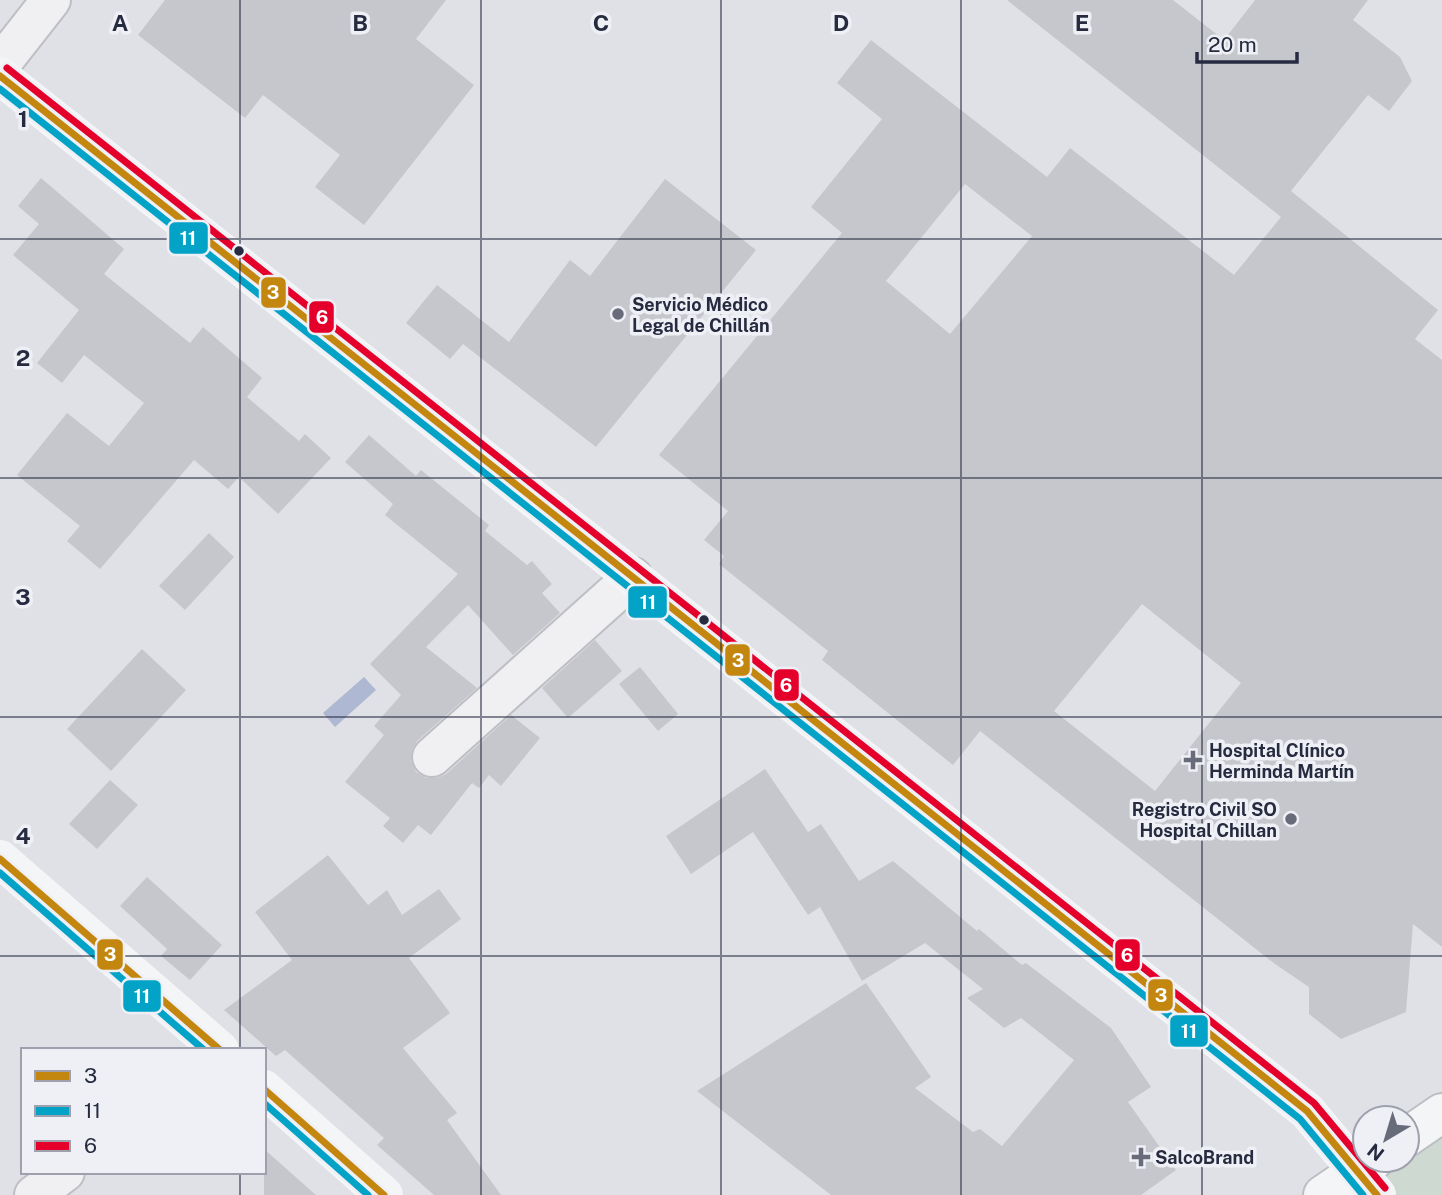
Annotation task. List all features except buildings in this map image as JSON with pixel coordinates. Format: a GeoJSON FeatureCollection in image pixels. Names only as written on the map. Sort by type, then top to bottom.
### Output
{"type":"FeatureCollection","features":[{"type":"Feature","properties":{"kind":"main road"},"geometry":{"type":"LineString","coordinates":[[0,76],[1307,1111],[1370,1175],[1323,1195]]}},
{"type":"Feature","properties":{"kind":"main road"},"geometry":{"type":"LineString","coordinates":[[0,859],[218,1048]]}},
{"type":"Feature","properties":{"kind":"main road"},"geometry":{"type":"LineString","coordinates":[[266,1091],[384,1195]]}},
{"type":"Feature","properties":{"kind":"main road"},"geometry":{"type":"LineString","coordinates":[[1421,1127],[1442,1113]]}},
{"type":"Feature","properties":{"kind":"street"},"geometry":{"type":"LineString","coordinates":[[0,65],[51,0]]}},
{"type":"Feature","properties":{"kind":"street"},"geometry":{"type":"LineString","coordinates":[[432,758],[634,577]]}},
{"type":"Feature","properties":{"kind":"street"},"geometry":{"type":"LineString","coordinates":[[34,1195],[62,1174]]}},
{"type":"Feature","properties":{"kind":"shaded area"},"geometry":{"type":"Polygon","coordinates":[[[1442,1130],[1442,1195],[1386,1195],[1374,1178],[1380,1174],[1421,1174],[1421,1145],[1442,1130]]]}},
{"type":"Feature","properties":{"kind":"water"},"geometry":{"type":"Polygon","coordinates":[[[364,677],[376,690],[335,727],[323,713],[364,677]]]}},
{"type":"Feature","properties":{"kind":"transit line","name":"6"},"geometry":{"type":"LineString","coordinates":[[7,68],[1314,1103],[1385,1188]]}},
{"type":"Feature","properties":{"kind":"transit line","name":"3"},"geometry":{"type":"LineString","coordinates":[[0,76],[1307,1111],[1377,1195]]}},
{"type":"Feature","properties":{"kind":"transit line","name":"11"},"geometry":{"type":"LineString","coordinates":[[0,89],[1300,1119],[1363,1195]]}},
{"type":"Feature","properties":{"kind":"transit line","name":"3"},"geometry":{"type":"LineString","coordinates":[[0,859],[218,1048]]}},
{"type":"Feature","properties":{"kind":"transit line","name":"11"},"geometry":{"type":"LineString","coordinates":[[0,873],[202,1048]]}},
{"type":"Feature","properties":{"kind":"transit line","name":"3"},"geometry":{"type":"LineString","coordinates":[[266,1091],[384,1195]]}},
{"type":"Feature","properties":{"kind":"transit line","name":"11"},"geometry":{"type":"LineString","coordinates":[[266,1105],[368,1195]]}},
{"type":"Feature","properties":{"kind":"place","name":"Servicio Médico Legal de Chillán"},"geometry":{"type":"Point","coordinates":[618,314]}},
{"type":"Feature","properties":{"kind":"place","name":"Hospital Clínico Herminda Martín"},"geometry":{"type":"Point","coordinates":[1193,760]}},
{"type":"Feature","properties":{"kind":"place","name":"Registro Civil SO Hospital Chillan"},"geometry":{"type":"Point","coordinates":[1291,819]}},
{"type":"Feature","properties":{"kind":"place","name":"SalcoBrand"},"geometry":{"type":"Point","coordinates":[1141,1157]}}]}
